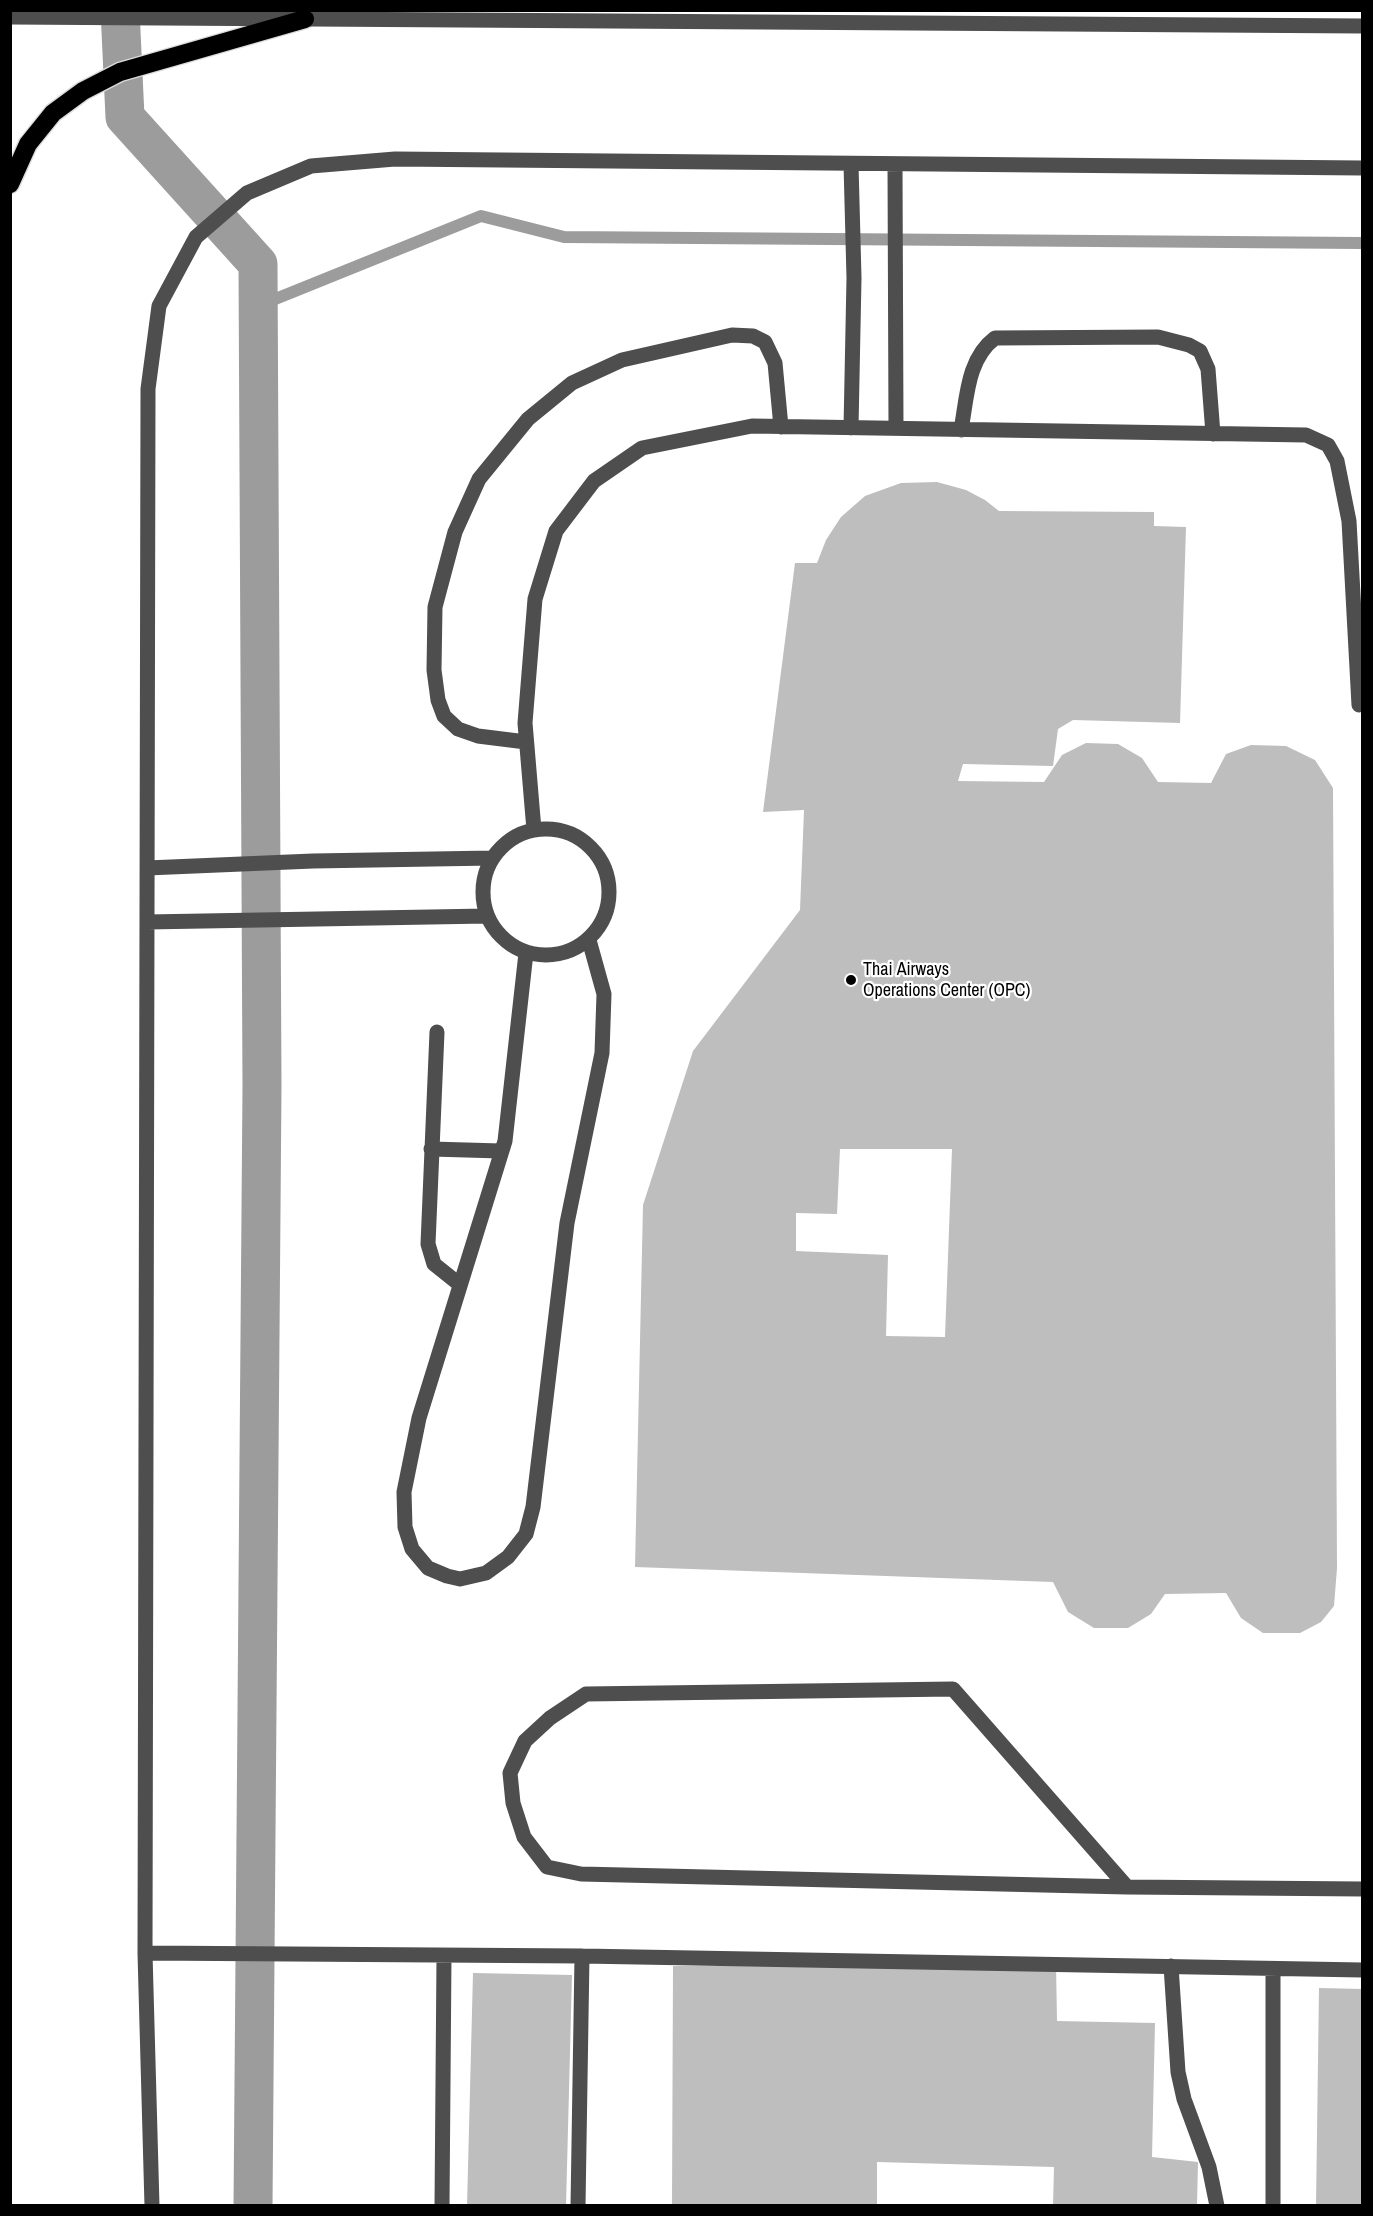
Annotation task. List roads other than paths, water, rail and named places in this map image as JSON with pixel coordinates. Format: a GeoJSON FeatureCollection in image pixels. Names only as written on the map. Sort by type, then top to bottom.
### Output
{"type":"FeatureCollection","features":[{"type":"Feature","properties":{"kind":"highway"},"geometry":{"type":"LineString","coordinates":[[10,184],[28,144],[53,113],[84,91],[120,72],[305,19]]}},
{"type":"Feature","properties":{"kind":"street"},"geometry":{"type":"LineString","coordinates":[[10,17],[1362,26]]}},
{"type":"Feature","properties":{"kind":"street"},"geometry":{"type":"LineString","coordinates":[[152,2205],[145,1953],[148,389],[159,306],[196,237],[247,193],[311,166],[395,159],[1362,168]]}},
{"type":"Feature","properties":{"kind":"street"},"geometry":{"type":"LineString","coordinates":[[851,164],[854,278],[851,428]]}},
{"type":"Feature","properties":{"kind":"street"},"geometry":{"type":"LineString","coordinates":[[895,165],[896,429]]}},
{"type":"Feature","properties":{"kind":"street"},"geometry":{"type":"LineString","coordinates":[[526,742],[478,736],[458,729],[444,716],[438,700],[434,670],[435,607],[455,532],[479,479],[528,419],[572,383],[622,360],[732,335],[753,336],[765,342],[775,363],[782,427]]}},
{"type":"Feature","properties":{"kind":"street"},"geometry":{"type":"LineString","coordinates":[[962,430],[974,363],[984,346],[995,338],[1158,337],[1189,345],[1200,351],[1208,369],[1213,434]]}},
{"type":"Feature","properties":{"kind":"street"},"geometry":{"type":"LineString","coordinates":[[534,830],[525,723],[535,599],[556,531],[594,481],[642,448],[752,426],[1306,435],[1328,446],[1337,461],[1349,522],[1359,705]]}},
{"type":"Feature","properties":{"kind":"street"},"geometry":{"type":"LineString","coordinates":[[534,830],[554,830],[574,836],[591,848],[603,864],[609,884],[609,904],[602,924],[589,940],[575,949],[559,954],[543,956],[526,953],[510,945],[496,932],[488,916],[483,896],[485,876],[493,858],[504,845],[534,830]]}},
{"type":"Feature","properties":{"kind":"street"},"geometry":{"type":"LineString","coordinates":[[147,868],[314,861],[493,858]]}},
{"type":"Feature","properties":{"kind":"street"},"geometry":{"type":"LineString","coordinates":[[147,922],[488,916]]}},
{"type":"Feature","properties":{"kind":"street"},"geometry":{"type":"LineString","coordinates":[[526,953],[505,1142],[419,1418],[404,1492],[405,1527],[412,1549],[428,1568],[460,1579],[486,1573],[508,1557],[526,1534],[533,1507],[567,1223],[602,1053],[604,994],[589,940]]}},
{"type":"Feature","properties":{"kind":"street"},"geometry":{"type":"LineString","coordinates":[[437,1032],[428,1244],[434,1264],[459,1284]]}},
{"type":"Feature","properties":{"kind":"street"},"geometry":{"type":"LineString","coordinates":[[431,1149],[501,1151]]}},
{"type":"Feature","properties":{"kind":"street"},"geometry":{"type":"LineString","coordinates":[[1127,1887],[953,1689],[586,1694],[550,1718],[525,1741],[510,1773],[513,1803],[524,1837],[547,1868],[580,1874],[1127,1887],[1362,1889]]}},
{"type":"Feature","properties":{"kind":"street"},"geometry":{"type":"LineString","coordinates":[[145,1953],[582,1956],[1362,1970]]}},
{"type":"Feature","properties":{"kind":"street"},"geometry":{"type":"LineString","coordinates":[[442,2205],[444,1956]]}},
{"type":"Feature","properties":{"kind":"street"},"geometry":{"type":"LineString","coordinates":[[578,2205],[582,1956]]}},
{"type":"Feature","properties":{"kind":"street"},"geometry":{"type":"LineString","coordinates":[[1171,1966],[1178,2072],[1184,2099],[1209,2167],[1217,2205]]}},
{"type":"Feature","properties":{"kind":"street"},"geometry":{"type":"LineString","coordinates":[[1273,1969],[1273,2205]]}},
{"type":"Feature","properties":{"kind":"waterway"},"geometry":{"type":"LineString","coordinates":[[120,10],[125,117],[258,264],[262,1086],[253,2206]]}},
{"type":"Feature","properties":{"kind":"waterway"},"geometry":{"type":"LineString","coordinates":[[258,306],[481,216],[564,237],[1362,243]]}},
{"type":"Feature","properties":{"kind":"place","name":"Thai Airways Operations Center (OPC)"},"geometry":{"type":"Point","coordinates":[851,980]}}]}
